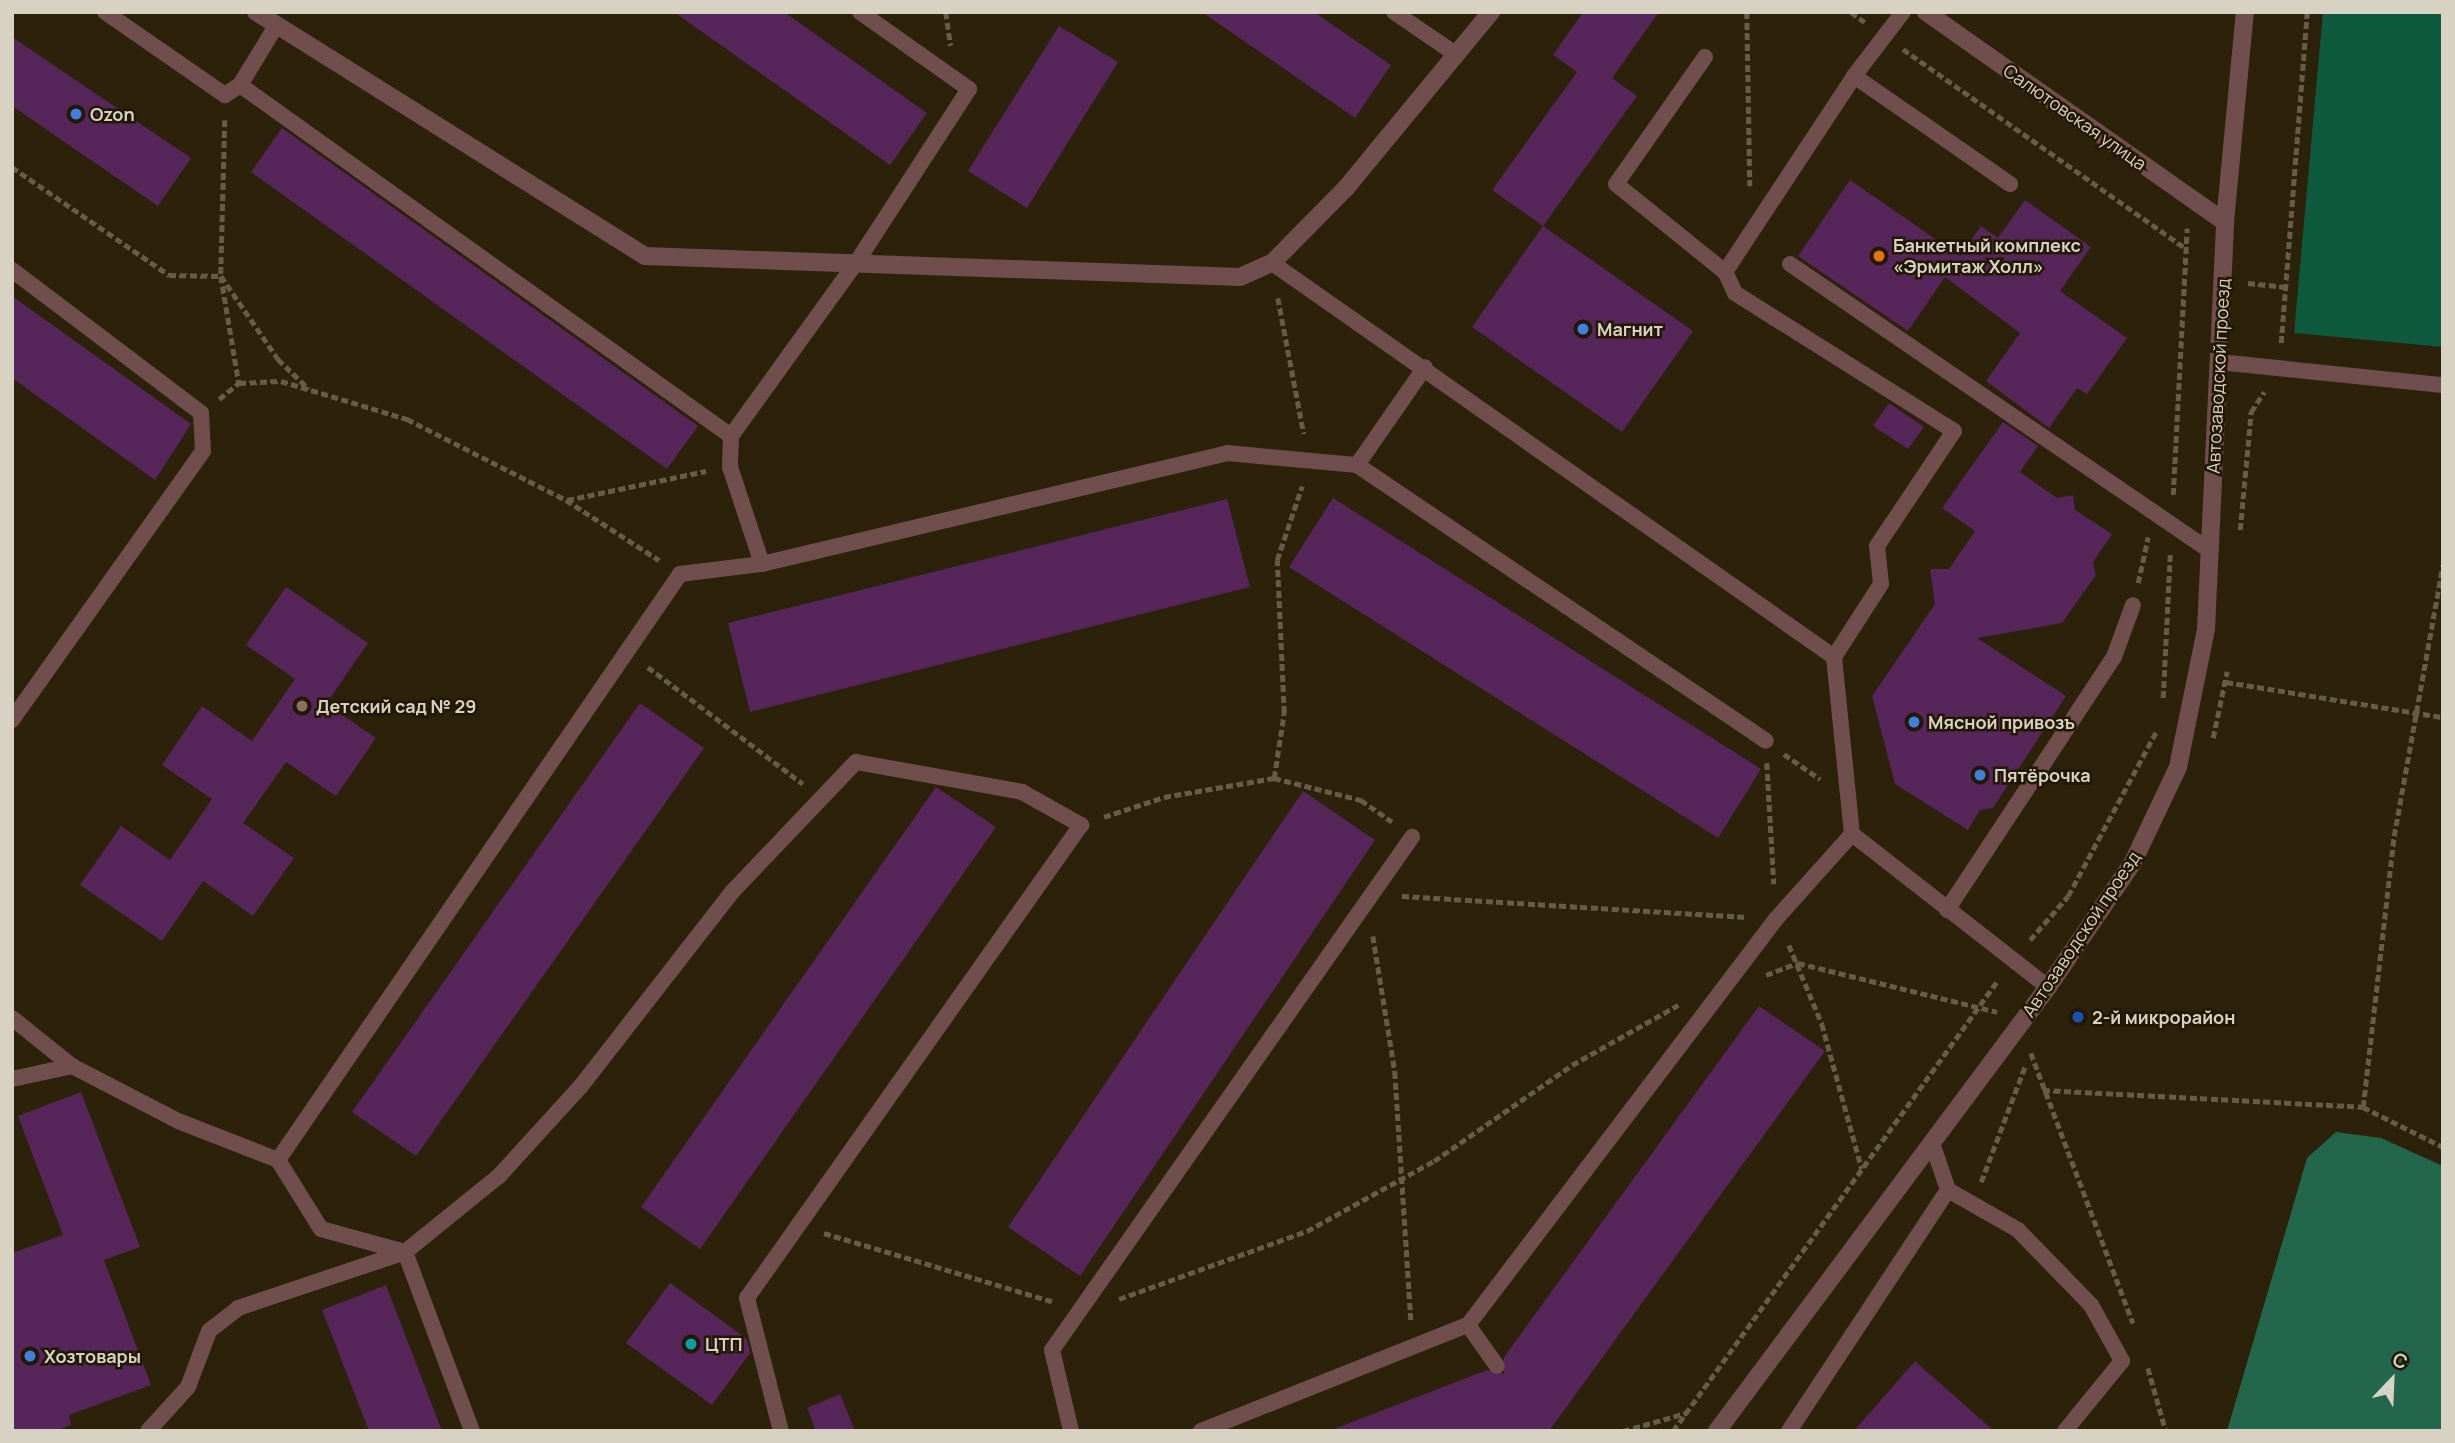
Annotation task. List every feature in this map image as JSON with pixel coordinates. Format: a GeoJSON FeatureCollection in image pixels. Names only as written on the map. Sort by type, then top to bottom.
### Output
{"type":"FeatureCollection","features":[{"type":"Feature","properties":{"kind":"street"},"geometry":{"type":"LineString","coordinates":[[256,12],[645,256],[858,260],[1240,277],[1272,263],[1346,188],[1491,12]]}},
{"type":"Feature","properties":{"kind":"street","name":"Салютовская улица"},"geometry":{"type":"LineString","coordinates":[[1926,12],[2225,222]]}},
{"type":"Feature","properties":{"kind":"street","name":"Автозаводской проезд"},"geometry":{"type":"LineString","coordinates":[[1717,1431],[2048,987],[2132,864],[2178,767],[2206,629],[2225,222],[2245,12]]}},
{"type":"Feature","properties":{"kind":"lane"},"geometry":{"type":"LineString","coordinates":[[105,12],[225,95],[240,85],[276,26]]}},
{"type":"Feature","properties":{"kind":"lane"},"geometry":{"type":"LineString","coordinates":[[762,564],[730,467],[731,436],[858,260],[969,89],[860,12]]}},
{"type":"Feature","properties":{"kind":"lane"},"geometry":{"type":"LineString","coordinates":[[1394,12],[1457,55]]}},
{"type":"Feature","properties":{"kind":"lane"},"geometry":{"type":"LineString","coordinates":[[1725,272],[1854,76],[1903,12]]}},
{"type":"Feature","properties":{"kind":"lane"},"geometry":{"type":"LineString","coordinates":[[1201,1431],[1414,1349],[1468,1325],[1776,919],[1852,834],[1834,657],[1881,584],[1877,545],[1954,431],[1735,293],[1725,272],[1616,184],[1705,57]]}},
{"type":"Feature","properties":{"kind":"lane"},"geometry":{"type":"LineString","coordinates":[[1854,76],[2010,184]]}},
{"type":"Feature","properties":{"kind":"lane"},"geometry":{"type":"LineString","coordinates":[[240,85],[731,436]]}},
{"type":"Feature","properties":{"kind":"lane"},"geometry":{"type":"LineString","coordinates":[[1272,263],[1425,367],[1834,657]]}},
{"type":"Feature","properties":{"kind":"lane"},"geometry":{"type":"LineString","coordinates":[[1790,264],[2209,550]]}},
{"type":"Feature","properties":{"kind":"lane"},"geometry":{"type":"LineString","coordinates":[[12,270],[201,413],[202,451],[12,720]]}},
{"type":"Feature","properties":{"kind":"lane"},"geometry":{"type":"LineString","coordinates":[[2218,362],[2443,385]]}},
{"type":"Feature","properties":{"kind":"lane"},"geometry":{"type":"LineString","coordinates":[[1357,466],[1425,367]]}},
{"type":"Feature","properties":{"kind":"lane"},"geometry":{"type":"LineString","coordinates":[[278,1160],[680,573],[762,564],[1227,453],[1357,466],[1766,741]]}},
{"type":"Feature","properties":{"kind":"lane"},"geometry":{"type":"LineString","coordinates":[[1947,910],[2114,657],[2133,605]]}},
{"type":"Feature","properties":{"kind":"lane"},"geometry":{"type":"LineString","coordinates":[[148,1431],[188,1387],[209,1331],[238,1308],[405,1252],[499,1176],[581,1086],[733,892],[856,762],[1022,792],[1081,825],[747,1298],[781,1431]]}},
{"type":"Feature","properties":{"kind":"lane"},"geometry":{"type":"LineString","coordinates":[[1852,834],[2011,961],[2048,987]]}},
{"type":"Feature","properties":{"kind":"lane"},"geometry":{"type":"LineString","coordinates":[[1071,1431],[1052,1350],[1083,1311],[1412,837]]}},
{"type":"Feature","properties":{"kind":"lane"},"geometry":{"type":"LineString","coordinates":[[12,1018],[72,1066],[178,1121],[278,1160],[321,1229],[405,1252]]}},
{"type":"Feature","properties":{"kind":"lane"},"geometry":{"type":"LineString","coordinates":[[12,1079],[72,1066]]}},
{"type":"Feature","properties":{"kind":"lane"},"geometry":{"type":"LineString","coordinates":[[1933,1143],[1948,1190],[2018,1230],[2091,1305],[2122,1361],[2065,1431]]}},
{"type":"Feature","properties":{"kind":"lane"},"geometry":{"type":"LineString","coordinates":[[1789,1431],[1948,1190]]}},
{"type":"Feature","properties":{"kind":"lane"},"geometry":{"type":"LineString","coordinates":[[405,1252],[472,1431]]}},
{"type":"Feature","properties":{"kind":"lane"},"geometry":{"type":"LineString","coordinates":[[1468,1325],[1497,1366]]}},
{"type":"Feature","properties":{"kind":"path"},"geometry":{"type":"LineString","coordinates":[[1747,12],[1749,235]]}},
{"type":"Feature","properties":{"kind":"path"},"geometry":{"type":"LineString","coordinates":[[1851,12],[2186,248]]}},
{"type":"Feature","properties":{"kind":"path"},"geometry":{"type":"LineString","coordinates":[[225,95],[221,276],[239,383]]}},
{"type":"Feature","properties":{"kind":"path"},"geometry":{"type":"LineString","coordinates":[[12,167],[169,275],[221,276]]}},
{"type":"Feature","properties":{"kind":"path"},"geometry":{"type":"LineString","coordinates":[[1272,263],[1292,392],[1311,461],[1277,560],[1284,713],[1274,778]]}},
{"type":"Feature","properties":{"kind":"path"},"geometry":{"type":"LineString","coordinates":[[221,276],[278,359],[310,390]]}},
{"type":"Feature","properties":{"kind":"path"},"geometry":{"type":"LineString","coordinates":[[201,413],[239,383],[281,381],[407,419],[566,500],[680,573]]}},
{"type":"Feature","properties":{"kind":"path"},"geometry":{"type":"LineString","coordinates":[[566,500],[730,467]]}},
{"type":"Feature","properties":{"kind":"path"},"geometry":{"type":"LineString","coordinates":[[2133,605],[2153,513]]}},
{"type":"Feature","properties":{"kind":"path"},"geometry":{"type":"LineString","coordinates":[[2363,1108],[2394,836],[2443,564]]}},
{"type":"Feature","properties":{"kind":"path"},"geometry":{"type":"LineString","coordinates":[[628,652],[820,797]]}},
{"type":"Feature","properties":{"kind":"path"},"geometry":{"type":"LineString","coordinates":[[2226,682],[2443,717]]}},
{"type":"Feature","properties":{"kind":"path"},"geometry":{"type":"LineString","coordinates":[[1766,741],[1850,800]]}},
{"type":"Feature","properties":{"kind":"path"},"geometry":{"type":"LineString","coordinates":[[1766,741],[1776,919],[1798,963],[1825,1035],[1862,1169]]}},
{"type":"Feature","properties":{"kind":"path"},"geometry":{"type":"LineString","coordinates":[[1081,825],[1164,797],[1274,778],[1361,800],[1412,837]]}},
{"type":"Feature","properties":{"kind":"path"},"geometry":{"type":"LineString","coordinates":[[1414,1349],[1399,1181],[1395,1072],[1368,902],[1407,895],[1776,919]]}},
{"type":"Feature","properties":{"kind":"path"},"geometry":{"type":"LineString","coordinates":[[1674,1431],[2011,961]]}},
{"type":"Feature","properties":{"kind":"path"},"geometry":{"type":"LineString","coordinates":[[798,1226],[1083,1311],[1307,1231],[1399,1181],[1662,1010],[1798,963],[1981,1004],[2021,1024],[2043,1090],[2136,1333]]}},
{"type":"Feature","properties":{"kind":"path"},"geometry":{"type":"LineString","coordinates":[[2043,1090],[2363,1108],[2443,1147]]}},
{"type":"Feature","properties":{"kind":"path"},"geometry":{"type":"LineString","coordinates":[[2145,1358],[2166,1431]]}},
{"type":"Feature","properties":{"kind":"path"},"geometry":{"type":"LineString","coordinates":[[1623,1431],[1686,1413]]}},
{"type":"Feature","properties":{"kind":"green space"},"geometry":{"type":"Polygon","coordinates":[[[2323,12],[2443,12],[2443,347],[2294,333],[2323,12]]]}},
{"type":"Feature","properties":{"kind":"green space"},"geometry":{"type":"Polygon","coordinates":[[[2336,1132],[2381,1138],[2443,1166],[2443,1431],[2227,1431],[2307,1158],[2336,1132]]]}},
{"type":"Feature","properties":{"kind":"building"},"geometry":{"type":"Polygon","coordinates":[[[674,12],[784,12],[927,113],[890,165],[674,12]]]}},
{"type":"Feature","properties":{"kind":"building"},"geometry":{"type":"Polygon","coordinates":[[[1202,12],[1314,12],[1391,65],[1355,118],[1202,12]]]}},
{"type":"Feature","properties":{"kind":"building"},"geometry":{"type":"Polygon","coordinates":[[[1583,12],[1659,12],[1612,78],[1637,96],[1543,226],[1492,190],[1577,72],[1553,55],[1583,12]]]}},
{"type":"Feature","properties":{"kind":"building"},"geometry":{"type":"Polygon","coordinates":[[[1059,26],[1118,62],[1027,208],[968,171],[1059,26]]]}},
{"type":"Feature","properties":{"kind":"building"},"geometry":{"type":"Polygon","coordinates":[[[12,37],[191,158],[158,206],[12,106],[12,37]]]}},
{"type":"Feature","properties":{"kind":"building"},"geometry":{"type":"Polygon","coordinates":[[[282,128],[698,426],[667,469],[251,172],[282,128]]]}},
{"type":"Feature","properties":{"kind":"building"},"geometry":{"type":"Polygon","coordinates":[[[1850,180],[1960,256],[1981,226],[1998,238],[2025,200],[2091,247],[2060,291],[2127,338],[2087,394],[2077,388],[2049,428],[1986,381],[2020,333],[1945,277],[1908,331],[1798,256],[1850,180]]]}},
{"type":"Feature","properties":{"kind":"building","name":"Магнит"},"geometry":{"type":"Polygon","coordinates":[[[1543,226],[1693,331],[1622,432],[1472,327],[1543,226]]]}},
{"type":"Feature","properties":{"kind":"building"},"geometry":{"type":"Polygon","coordinates":[[[12,296],[191,424],[155,480],[12,378],[12,296]]]}},
{"type":"Feature","properties":{"kind":"building"},"geometry":{"type":"Polygon","coordinates":[[[1889,403],[1924,427],[1908,449],[1873,426],[1889,403]]]}},
{"type":"Feature","properties":{"kind":"building"},"geometry":{"type":"Polygon","coordinates":[[[2003,422],[2038,446],[2020,472],[2057,498],[2073,495],[2075,510],[2112,534],[2093,562],[2096,575],[2062,623],[1977,638],[2066,696],[1993,808],[1980,810],[1968,830],[1895,784],[1872,696],[1935,604],[1930,569],[1949,569],[1975,531],[1942,508],[2003,422]]]}},
{"type":"Feature","properties":{"kind":"building"},"geometry":{"type":"Polygon","coordinates":[[[1333,498],[1761,769],[1718,838],[1289,567],[1333,498]]]}},
{"type":"Feature","properties":{"kind":"building"},"geometry":{"type":"Polygon","coordinates":[[[1227,499],[1250,587],[750,712],[728,623],[1227,499]]]}},
{"type":"Feature","properties":{"kind":"building"},"geometry":{"type":"Polygon","coordinates":[[[286,587],[368,643],[326,704],[376,738],[336,796],[286,762],[243,823],[294,858],[253,916],[203,881],[162,941],[80,885],[121,826],[170,860],[212,799],[162,765],[202,706],[252,741],[295,679],[246,645],[286,587]]]}},
{"type":"Feature","properties":{"kind":"building"},"geometry":{"type":"Polygon","coordinates":[[[640,703],[704,748],[416,1156],[352,1112],[640,703]]]}},
{"type":"Feature","properties":{"kind":"building"},"geometry":{"type":"Polygon","coordinates":[[[936,787],[996,827],[700,1249],[641,1207],[936,787]]]}},
{"type":"Feature","properties":{"kind":"building"},"geometry":{"type":"Polygon","coordinates":[[[1303,791],[1375,840],[1080,1276],[1008,1227],[1303,791]]]}},
{"type":"Feature","properties":{"kind":"building"},"geometry":{"type":"Polygon","coordinates":[[[1759,1006],[1825,1051],[1549,1431],[1329,1431],[1487,1370],[1504,1374],[1504,1357],[1759,1006]]]}},
{"type":"Feature","properties":{"kind":"building"},"geometry":{"type":"Polygon","coordinates":[[[81,1092],[140,1247],[104,1260],[151,1385],[69,1415],[71,1425],[55,1431],[12,1431],[12,1253],[63,1235],[18,1116],[81,1092]]]}},
{"type":"Feature","properties":{"kind":"building","name":"ЦТП"},"geometry":{"type":"Polygon","coordinates":[[[670,1283],[747,1339],[750,1353],[712,1405],[626,1343],[670,1283]]]}},
{"type":"Feature","properties":{"kind":"building"},"geometry":{"type":"Polygon","coordinates":[[[386,1285],[442,1431],[369,1431],[322,1310],[386,1285]]]}},
{"type":"Feature","properties":{"kind":"building"},"geometry":{"type":"Polygon","coordinates":[[[1915,1361],[1994,1431],[1854,1431],[1915,1361]]]}},
{"type":"Feature","properties":{"kind":"building"},"geometry":{"type":"Polygon","coordinates":[[[840,1394],[855,1431],[816,1431],[807,1408],[840,1394]]]}},
{"type":"Feature","properties":{"kind":"place","name":"Ozon"},"geometry":{"type":"Point","coordinates":[76,114]}},
{"type":"Feature","properties":{"kind":"place","name":"Банкетный комплекс «Эрмитаж Холл»"},"geometry":{"type":"Point","coordinates":[1879,256]}},
{"type":"Feature","properties":{"kind":"place","name":"Магнит"},"geometry":{"type":"Point","coordinates":[1583,329]}},
{"type":"Feature","properties":{"kind":"place","name":"Детский сад № 29"},"geometry":{"type":"Point","coordinates":[302,706]}},
{"type":"Feature","properties":{"kind":"place","name":"Мясной привозъ"},"geometry":{"type":"Point","coordinates":[1914,722]}},
{"type":"Feature","properties":{"kind":"place","name":"Пятёрочка"},"geometry":{"type":"Point","coordinates":[1980,775]}},
{"type":"Feature","properties":{"kind":"place","name":"2-й микрорайон"},"geometry":{"type":"Point","coordinates":[2078,1017]}},
{"type":"Feature","properties":{"kind":"place","name":"ЦТП"},"geometry":{"type":"Point","coordinates":[691,1344]}},
{"type":"Feature","properties":{"kind":"place","name":"Хозтовары"},"geometry":{"type":"Point","coordinates":[30,1356]}}]}
